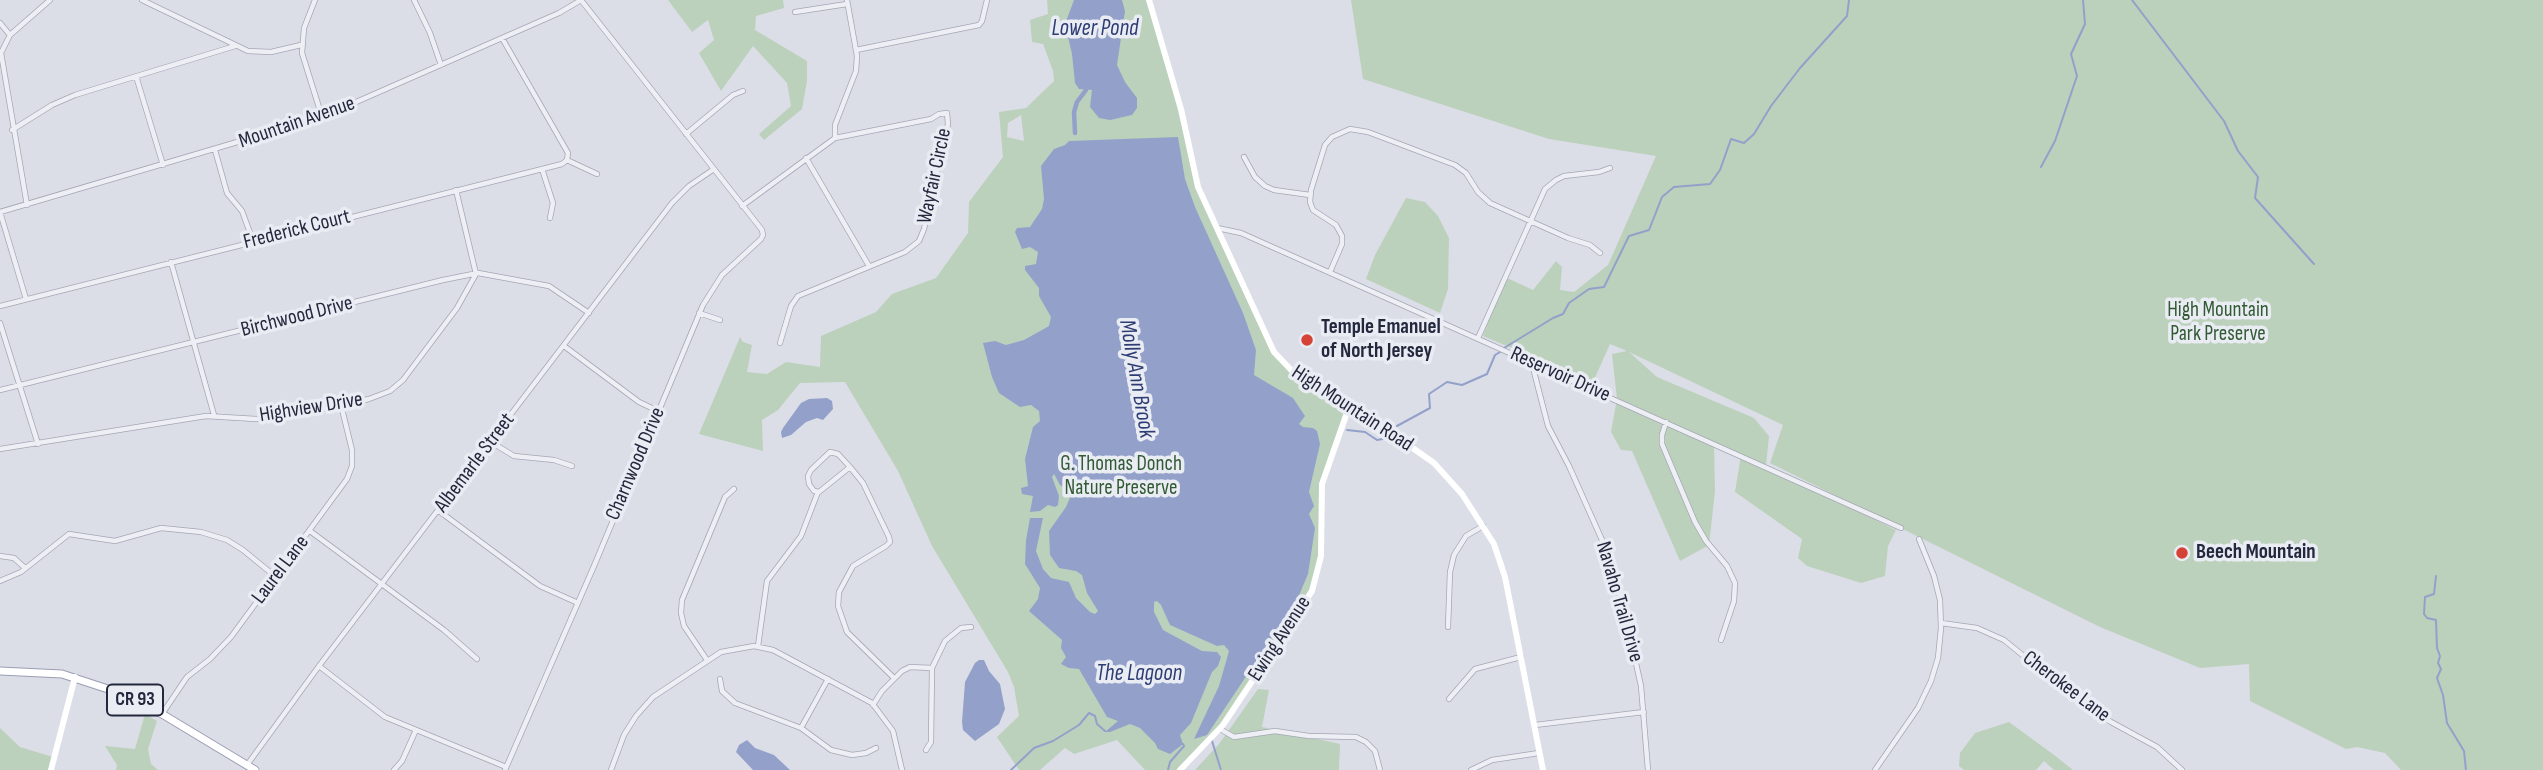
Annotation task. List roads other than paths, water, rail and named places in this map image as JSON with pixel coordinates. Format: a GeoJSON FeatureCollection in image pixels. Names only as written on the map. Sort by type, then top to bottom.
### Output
{"type":"FeatureCollection","features":[{"type":"Feature","properties":{"kind":"main road","name":"High Mountain Road"},"geometry":{"type":"LineString","coordinates":[[1149,0],[1181,108],[1195,176],[1269,345],[1279,359],[1300,377],[1350,404],[1434,463],[1462,494],[1483,525],[1503,567],[1543,770]]}},
{"type":"Feature","properties":{"kind":"main road","name":"Ewing Avenue"},"geometry":{"type":"LineString","coordinates":[[1180,770],[1220,729],[1312,591],[1321,556],[1322,484],[1350,404]]}},
{"type":"Feature","properties":{"kind":"main road","name":"CR 93"},"geometry":{"type":"LineString","coordinates":[[0,671],[34,671],[75,677],[128,697],[162,714],[255,770]]}},
{"type":"Feature","properties":{"kind":"main road"},"geometry":{"type":"LineString","coordinates":[[51,770],[75,677]]}},
{"type":"Feature","properties":{"kind":"street"},"geometry":{"type":"LineString","coordinates":[[27,205],[12,130],[1,59],[2,47],[9,35],[50,0]]}},
{"type":"Feature","properties":{"kind":"street"},"geometry":{"type":"LineString","coordinates":[[142,0],[248,51],[263,53],[301,45]]}},
{"type":"Feature","properties":{"kind":"street"},"geometry":{"type":"LineString","coordinates":[[315,0],[304,28],[301,45],[303,61],[322,117]]}},
{"type":"Feature","properties":{"kind":"street"},"geometry":{"type":"LineString","coordinates":[[414,0],[430,33],[441,65]]}},
{"type":"Feature","properties":{"kind":"street","name":"Mountain Avenue"},"geometry":{"type":"LineString","coordinates":[[0,212],[322,117],[559,13],[581,0]]}},
{"type":"Feature","properties":{"kind":"street","name":"Charnwood Drive"},"geometry":{"type":"LineString","coordinates":[[505,769],[578,603],[699,313],[722,275],[762,237],[762,230],[743,205],[581,0]]}},
{"type":"Feature","properties":{"kind":"street"},"geometry":{"type":"LineString","coordinates":[[856,50],[979,25],[987,0]]}},
{"type":"Feature","properties":{"kind":"street"},"geometry":{"type":"LineString","coordinates":[[795,12],[847,2],[856,50],[855,75],[835,125],[835,138]]}},
{"type":"Feature","properties":{"kind":"street"},"geometry":{"type":"LineString","coordinates":[[0,23],[9,35]]}},
{"type":"Feature","properties":{"kind":"street"},"geometry":{"type":"LineString","coordinates":[[502,38],[568,153],[567,160],[597,174]]}},
{"type":"Feature","properties":{"kind":"street"},"geometry":{"type":"LineString","coordinates":[[12,130],[64,99],[235,46]]}},
{"type":"Feature","properties":{"kind":"street"},"geometry":{"type":"LineString","coordinates":[[136,76],[163,165]]}},
{"type":"Feature","properties":{"kind":"street"},"geometry":{"type":"LineString","coordinates":[[686,134],[743,91]]}},
{"type":"Feature","properties":{"kind":"street","name":"Wayfair Circle"},"geometry":{"type":"LineString","coordinates":[[743,205],[835,138],[931,119],[947,113],[948,124],[922,235],[910,249],[798,296],[791,306],[779,343]]}},
{"type":"Feature","properties":{"kind":"street"},"geometry":{"type":"LineString","coordinates":[[1330,272],[1342,244],[1342,236],[1336,225],[1313,210],[1310,195],[1325,145],[1340,132],[1360,130],[1455,165],[1466,173],[1486,200],[1568,238],[1590,245],[1600,253]]}},
{"type":"Feature","properties":{"kind":"street"},"geometry":{"type":"LineString","coordinates":[[215,150],[228,193],[242,211],[253,241]]}},
{"type":"Feature","properties":{"kind":"street"},"geometry":{"type":"LineString","coordinates":[[1244,157],[1255,177],[1265,186],[1274,190],[1310,195]]}},
{"type":"Feature","properties":{"kind":"street"},"geometry":{"type":"LineString","coordinates":[[806,158],[869,266]]}},
{"type":"Feature","properties":{"kind":"street","name":"Frederick Court"},"geometry":{"type":"LineString","coordinates":[[0,306],[562,164],[567,160]]}},
{"type":"Feature","properties":{"kind":"street"},"geometry":{"type":"LineString","coordinates":[[1478,338],[1545,189],[1556,180],[1569,175],[1610,168]]}},
{"type":"Feature","properties":{"kind":"street"},"geometry":{"type":"LineString","coordinates":[[542,169],[553,203],[550,218]]}},
{"type":"Feature","properties":{"kind":"street","name":"Albemarle Street"},"geometry":{"type":"LineString","coordinates":[[246,766],[319,666],[672,203],[714,169]]}},
{"type":"Feature","properties":{"kind":"street"},"geometry":{"type":"LineString","coordinates":[[456,190],[476,274]]}},
{"type":"Feature","properties":{"kind":"street"},"geometry":{"type":"LineString","coordinates":[[0,212],[26,299]]}},
{"type":"Feature","properties":{"kind":"street","name":"Reservoir Drive"},"geometry":{"type":"LineString","coordinates":[[1216,228],[1241,233],[1901,528]]}},
{"type":"Feature","properties":{"kind":"street"},"geometry":{"type":"LineString","coordinates":[[171,262],[214,415]]}},
{"type":"Feature","properties":{"kind":"street","name":"Birchwood Drive"},"geometry":{"type":"LineString","coordinates":[[0,390],[476,274],[549,286],[589,313]]}},
{"type":"Feature","properties":{"kind":"street","name":"Highview Drive"},"geometry":{"type":"LineString","coordinates":[[0,450],[214,415],[269,419],[377,398],[397,386],[457,308],[476,274]]}},
{"type":"Feature","properties":{"kind":"street"},"geometry":{"type":"LineString","coordinates":[[699,313],[720,320]]}},
{"type":"Feature","properties":{"kind":"street"},"geometry":{"type":"LineString","coordinates":[[0,323],[38,444]]}},
{"type":"Feature","properties":{"kind":"street"},"geometry":{"type":"LineString","coordinates":[[564,346],[639,402],[658,411]]}},
{"type":"Feature","properties":{"kind":"street","name":"Navaho Trail Drive"},"geometry":{"type":"LineString","coordinates":[[1531,363],[1548,426],[1569,466],[1610,559],[1634,647],[1644,712],[1648,770]]}},
{"type":"Feature","properties":{"kind":"street","name":"Laurel Lane"},"geometry":{"type":"LineString","coordinates":[[162,714],[187,677],[221,648],[344,485],[352,466],[352,450],[341,405]]}},
{"type":"Feature","properties":{"kind":"street"},"geometry":{"type":"LineString","coordinates":[[1666,422],[1662,444],[1695,522],[1706,541],[1730,570],[1735,583],[1734,601],[1721,640]]}},
{"type":"Feature","properties":{"kind":"street"},"geometry":{"type":"LineString","coordinates":[[491,442],[514,456],[561,461],[572,466]]}},
{"type":"Feature","properties":{"kind":"street"},"geometry":{"type":"LineString","coordinates":[[818,492],[809,484],[808,476],[811,470],[830,453],[838,454],[863,483],[890,542],[853,566],[839,592],[838,606],[847,632],[894,678]]}},
{"type":"Feature","properties":{"kind":"street"},"geometry":{"type":"LineString","coordinates":[[758,646],[767,581],[801,536],[818,492],[850,467]]}},
{"type":"Feature","properties":{"kind":"street"},"geometry":{"type":"LineString","coordinates":[[707,660],[684,626],[682,600],[725,497],[734,489]]}},
{"type":"Feature","properties":{"kind":"street"},"geometry":{"type":"LineString","coordinates":[[439,511],[540,586],[578,603]]}},
{"type":"Feature","properties":{"kind":"street"},"geometry":{"type":"LineString","coordinates":[[1448,627],[1450,572],[1454,555],[1466,536],[1483,525]]}},
{"type":"Feature","properties":{"kind":"street"},"geometry":{"type":"LineString","coordinates":[[0,581],[17,575],[69,534],[115,541],[161,528],[201,533],[227,540],[276,577]]}},
{"type":"Feature","properties":{"kind":"street"},"geometry":{"type":"LineString","coordinates":[[310,531],[444,630],[477,659]]}},
{"type":"Feature","properties":{"kind":"street"},"geometry":{"type":"LineString","coordinates":[[1875,770],[1925,695],[1938,658],[1941,624],[1938,587],[1919,539]]}},
{"type":"Feature","properties":{"kind":"street"},"geometry":{"type":"LineString","coordinates":[[0,556],[14,558],[25,568]]}},
{"type":"Feature","properties":{"kind":"street","name":"Cherokee Lane"},"geometry":{"type":"LineString","coordinates":[[1941,624],[1977,628],[2004,640],[2084,705],[2157,747],[2182,770]]}},
{"type":"Feature","properties":{"kind":"street"},"geometry":{"type":"LineString","coordinates":[[926,750],[931,742],[932,668],[945,641],[961,628],[971,627]]}},
{"type":"Feature","properties":{"kind":"street"},"geometry":{"type":"LineString","coordinates":[[611,770],[624,735],[653,697],[707,660],[741,646],[758,646],[773,650],[873,705],[893,731],[902,770]]}},
{"type":"Feature","properties":{"kind":"street"},"geometry":{"type":"LineString","coordinates":[[1449,699],[1475,669],[1522,657]]}},
{"type":"Feature","properties":{"kind":"street"},"geometry":{"type":"LineString","coordinates":[[319,666],[385,717],[505,769]]}},
{"type":"Feature","properties":{"kind":"street"},"geometry":{"type":"LineString","coordinates":[[873,705],[894,678],[910,667],[932,668]]}},
{"type":"Feature","properties":{"kind":"street"},"geometry":{"type":"LineString","coordinates":[[720,679],[722,691],[736,703],[801,729],[819,743],[837,752],[860,754],[876,748]]}},
{"type":"Feature","properties":{"kind":"street"},"geometry":{"type":"LineString","coordinates":[[801,729],[828,679]]}},
{"type":"Feature","properties":{"kind":"street"},"geometry":{"type":"LineString","coordinates":[[1535,725],[1644,712]]}},
{"type":"Feature","properties":{"kind":"street"},"geometry":{"type":"LineString","coordinates":[[1220,729],[1234,737],[1275,731],[1309,736],[1356,737],[1375,751],[1380,770]]}},
{"type":"Feature","properties":{"kind":"street"},"geometry":{"type":"LineString","coordinates":[[394,770],[402,761],[416,730]]}},
{"type":"Feature","properties":{"kind":"street"},"geometry":{"type":"LineString","coordinates":[[1471,770],[1492,760],[1540,753]]}},
{"type":"Feature","properties":{"kind":"water","name":"Lower Pond"},"geometry":{"type":"Polygon","coordinates":[[[1074,0],[1122,0],[1125,11],[1117,65],[1137,98],[1137,108],[1132,115],[1110,120],[1099,118],[1090,107],[1092,90],[1079,89],[1075,83],[1065,24],[1074,0]]]}},
{"type":"Feature","properties":{"kind":"water","name":"The Lagoon"},"geometry":{"type":"Polygon","coordinates":[[[1178,137],[1185,179],[1195,207],[1243,313],[1256,350],[1254,375],[1293,398],[1305,416],[1299,424],[1317,431],[1320,444],[1309,492],[1314,506],[1309,514],[1315,528],[1308,574],[1297,600],[1207,735],[1194,739],[1219,686],[1229,651],[1224,645],[1217,646],[1170,625],[1161,605],[1157,601],[1154,602],[1154,612],[1163,630],[1202,651],[1217,652],[1221,657],[1191,723],[1180,735],[1183,744],[1170,754],[1158,749],[1140,728],[1130,724],[1105,732],[1118,721],[1107,717],[1079,669],[1061,664],[1066,657],[1061,648],[1062,640],[1029,611],[1038,599],[1040,588],[1025,564],[1026,540],[1030,518],[1043,518],[1036,551],[1043,569],[1051,578],[1069,582],[1076,598],[1090,612],[1095,614],[1098,611],[1087,593],[1082,575],[1059,568],[1050,555],[1049,531],[1066,507],[1072,493],[1060,485],[1054,474],[1052,477],[1059,496],[1058,505],[1055,507],[1048,505],[1040,511],[1030,512],[1033,496],[1022,494],[1021,488],[1028,486],[1025,459],[1033,427],[1040,421],[1039,411],[1031,405],[1020,407],[999,393],[983,343],[995,341],[1006,345],[1024,340],[1049,326],[1051,317],[1039,296],[1039,288],[1025,270],[1025,266],[1036,264],[1038,252],[1030,247],[1022,249],[1015,232],[1017,228],[1030,227],[1042,209],[1044,199],[1041,166],[1054,149],[1069,141],[1178,137]]]}},
{"type":"Feature","properties":{"kind":"water"},"geometry":{"type":"Polygon","coordinates":[[[827,398],[832,401],[833,409],[823,420],[817,418],[806,422],[791,435],[782,438],[783,428],[801,403],[809,399],[827,398]]]}},
{"type":"Feature","properties":{"kind":"water"},"geometry":{"type":"Polygon","coordinates":[[[979,660],[984,660],[1000,684],[1005,709],[999,724],[975,741],[963,730],[962,722],[965,682],[979,660]]]}},
{"type":"Feature","properties":{"kind":"water"},"geometry":{"type":"Polygon","coordinates":[[[747,740],[755,748],[774,755],[790,770],[753,770],[736,752],[739,745],[747,740]]]}},
{"type":"Feature","properties":{"kind":"waterway"},"geometry":{"type":"LineString","coordinates":[[1504,348],[1563,314],[1569,303],[1589,289],[1604,287],[1629,236],[1649,230],[1662,197],[1674,187],[1710,184],[1720,170],[1731,139],[1744,143],[1754,134],[1800,68],[1847,16],[1849,0]]}},
{"type":"Feature","properties":{"kind":"waterway"},"geometry":{"type":"LineString","coordinates":[[2041,167],[2055,141],[2077,76],[2071,54],[2085,24],[2083,0]]}},
{"type":"Feature","properties":{"kind":"waterway"},"geometry":{"type":"LineString","coordinates":[[2132,0],[2224,121],[2238,151],[2258,177],[2255,198],[2314,264]]}},
{"type":"Feature","properties":{"kind":"waterway"},"geometry":{"type":"LineString","coordinates":[[1075,133],[1074,112],[1077,102],[1086,90]]}},
{"type":"Feature","properties":{"kind":"waterway"},"geometry":{"type":"LineString","coordinates":[[1397,426],[1430,408],[1429,394],[1447,382],[1462,385],[1487,374],[1495,355],[1500,352]]}},
{"type":"Feature","properties":{"kind":"waterway"},"geometry":{"type":"LineString","coordinates":[[1347,430],[1365,432],[1377,440],[1388,438]]}},
{"type":"Feature","properties":{"kind":"waterway"},"geometry":{"type":"LineString","coordinates":[[2436,576],[2434,594],[2425,597],[2424,614],[2427,618],[2436,620],[2440,656],[2438,663],[2441,669],[2437,678],[2443,695],[2447,723],[2464,751],[2466,770]]}},
{"type":"Feature","properties":{"kind":"waterway","name":"Molly Ann Brook"},"geometry":{"type":"LineString","coordinates":[[1011,770],[1034,748],[1053,741],[1079,725],[1089,713],[1095,716],[1097,724],[1105,731]]}},
{"type":"Feature","properties":{"kind":"waterway"},"geometry":{"type":"LineString","coordinates":[[1212,741],[1221,770]]}},
{"type":"Feature","properties":{"kind":"waterway"},"geometry":{"type":"LineString","coordinates":[[1168,770],[1170,762],[1183,744]]}},
{"type":"Feature","properties":{"kind":"place","name":"Temple Emanuel of North Jersey"},"geometry":{"type":"Point","coordinates":[1307,340]}},
{"type":"Feature","properties":{"kind":"place","name":"Beech Mountain"},"geometry":{"type":"Point","coordinates":[2182,553]}},
{"type":"Feature","properties":{"kind":"park label","name":"High Mountain Park Preserve"},"geometry":{"type":"Point","coordinates":[2218,323]}},
{"type":"Feature","properties":{"kind":"park label","name":"G. Thomas Donch Nature Preserve"},"geometry":{"type":"Point","coordinates":[1121,477]}}]}
